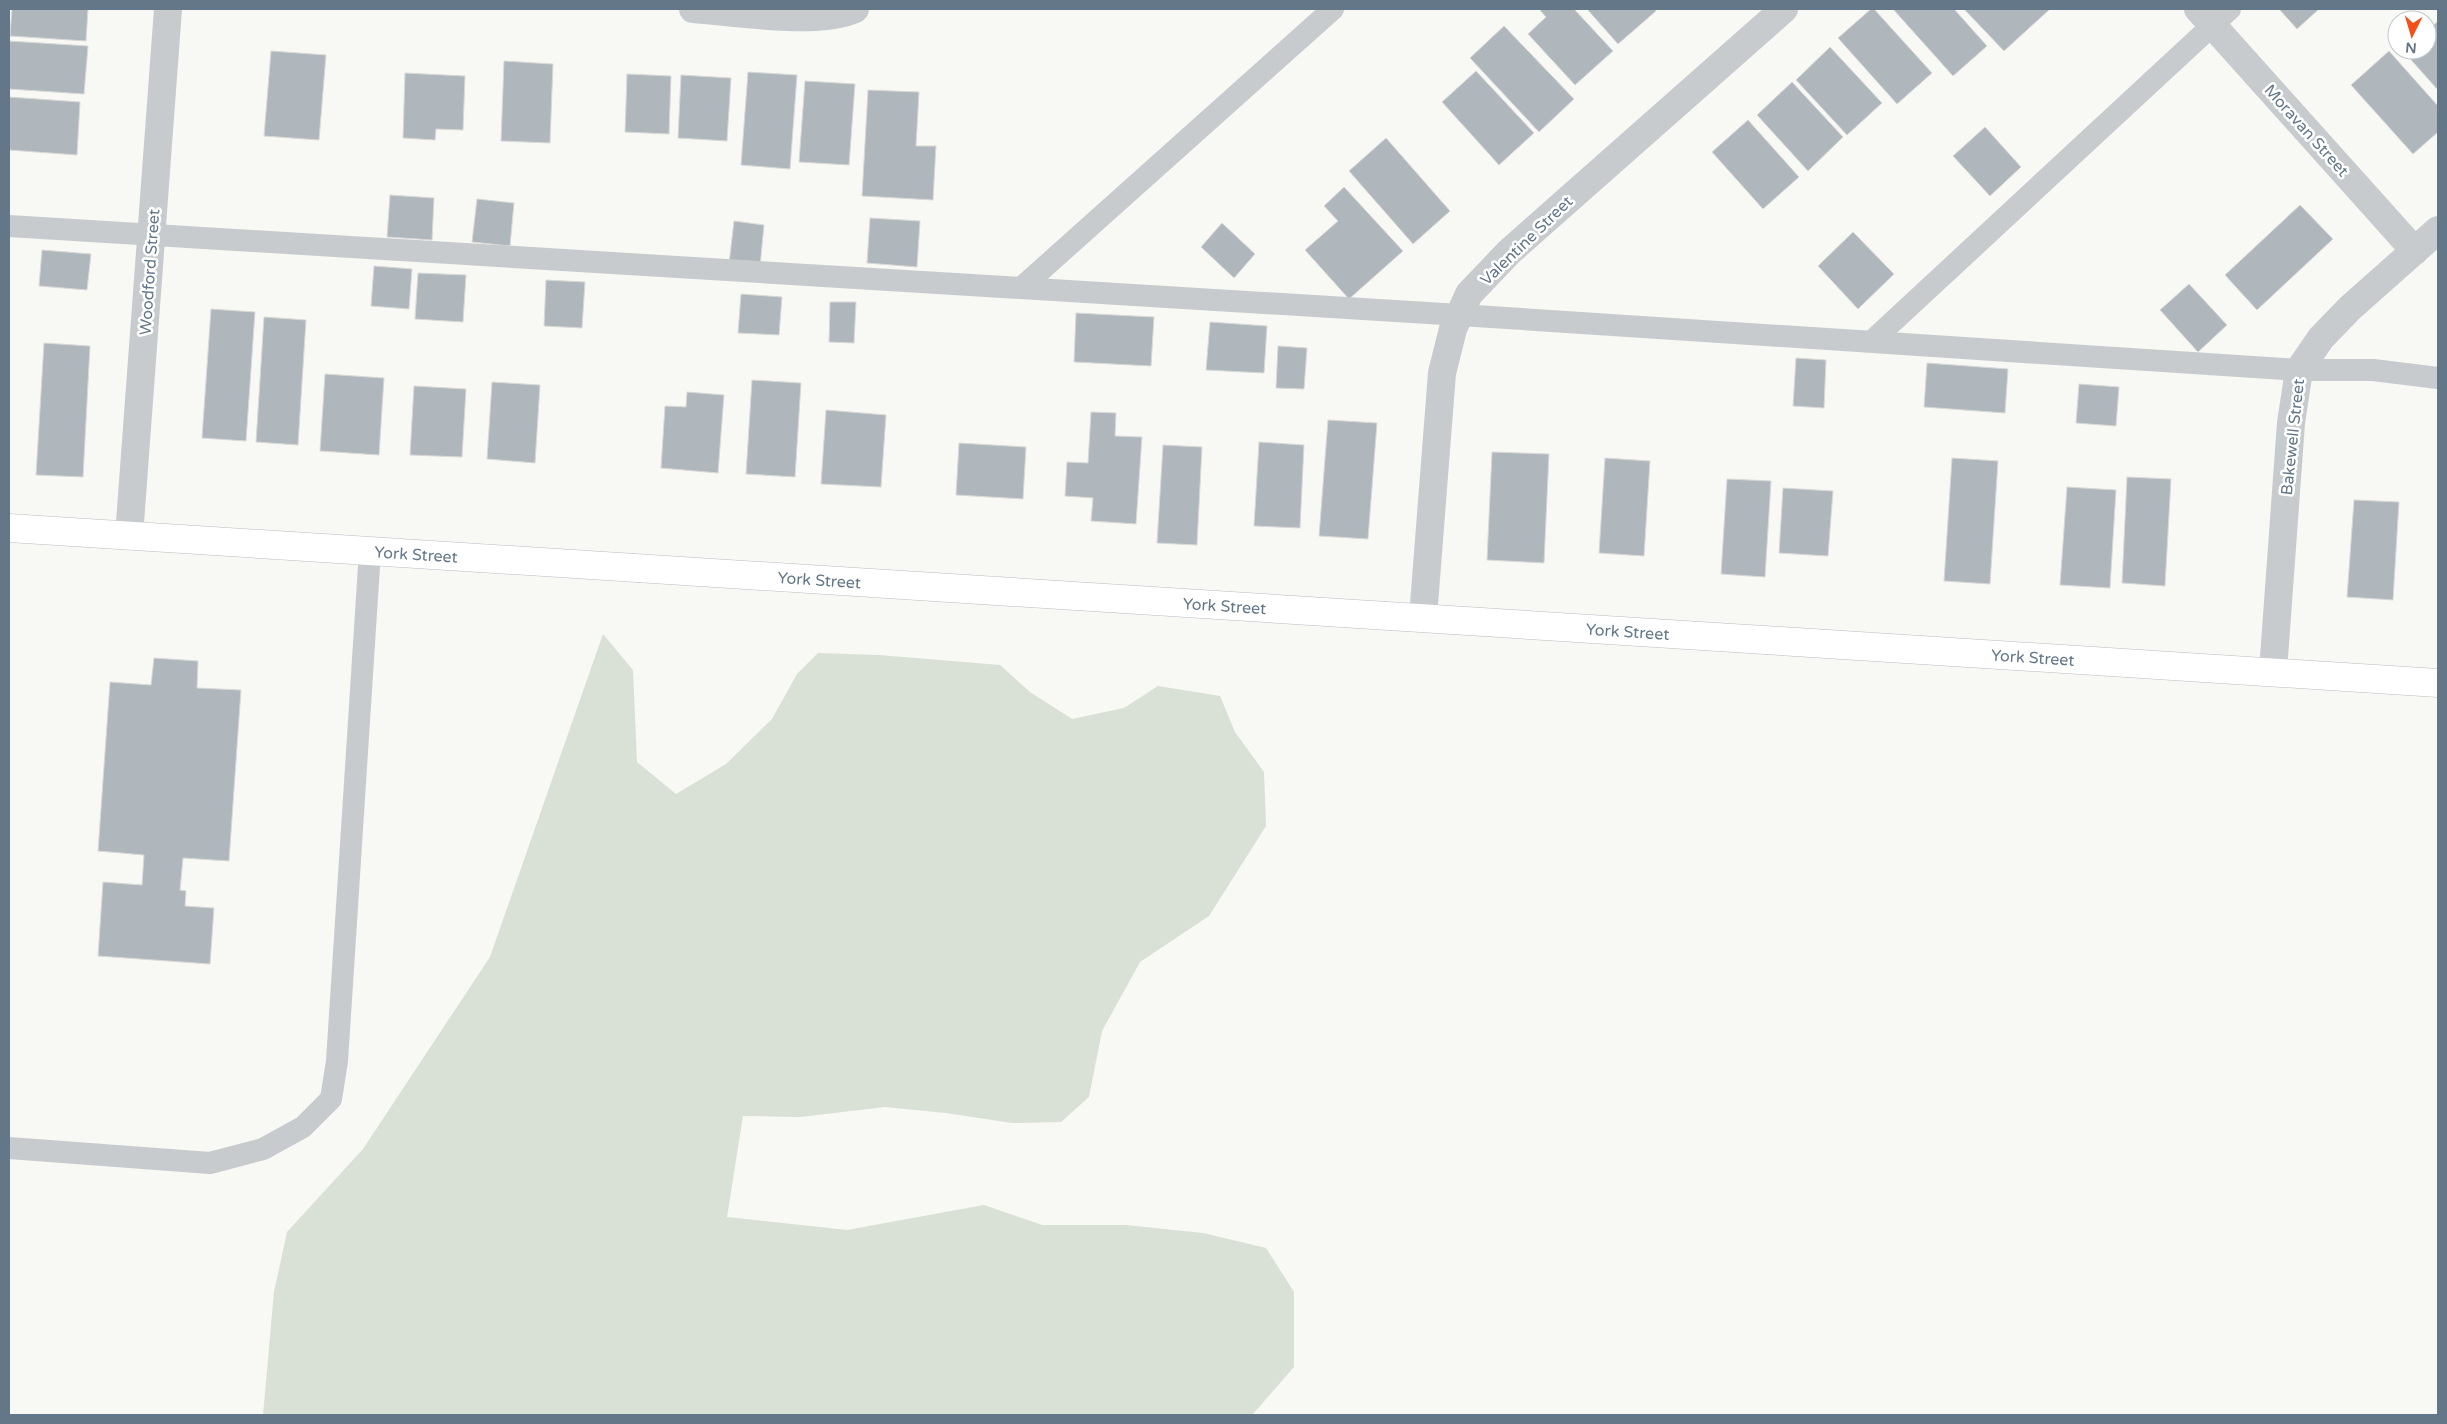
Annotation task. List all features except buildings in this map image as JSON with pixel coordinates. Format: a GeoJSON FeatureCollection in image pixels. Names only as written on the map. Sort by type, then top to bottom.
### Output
{"type":"FeatureCollection","features":[{"type":"Feature","properties":{"kind":"street","name":"Woodford Street"},"geometry":{"type":"LineString","coordinates":[[129,536],[168,9]]}},
{"type":"Feature","properties":{"kind":"street"},"geometry":{"type":"LineString","coordinates":[[693,9],[801,16],[845,13],[855,9]]}},
{"type":"Feature","properties":{"kind":"street","name":"Valentine Street"},"geometry":{"type":"LineString","coordinates":[[1423,617],[1442,373],[1453,329],[1470,294],[1508,252],[1784,9]]}},
{"type":"Feature","properties":{"kind":"street","name":"Moravan Street"},"geometry":{"type":"LineString","coordinates":[[2214,14],[2415,251]]}},
{"type":"Feature","properties":{"kind":"street","name":"Bakewell Street"},"geometry":{"type":"LineString","coordinates":[[2273,671],[2291,423],[2299,370],[2321,338],[2350,308],[2438,230]]}},
{"type":"Feature","properties":{"kind":"street","name":"York Street"},"geometry":{"type":"LineString","coordinates":[[9,528],[2438,683]]}},
{"type":"Feature","properties":{"kind":"lane"},"geometry":{"type":"LineString","coordinates":[[1021,288],[1333,9]]}},
{"type":"Feature","properties":{"kind":"lane"},"geometry":{"type":"LineString","coordinates":[[1872,341],[2214,14]]}},
{"type":"Feature","properties":{"kind":"lane"},"geometry":{"type":"LineString","coordinates":[[9,226],[1460,314],[2299,370],[2373,370],[2438,378]]}},
{"type":"Feature","properties":{"kind":"lane"},"geometry":{"type":"LineString","coordinates":[[9,1148],[210,1163],[263,1149],[303,1127],[331,1099],[337,1062],[370,551]]}},
{"type":"Feature","properties":{"kind":"shaded area"},"geometry":{"type":"Polygon","coordinates":[[[603,634],[633,670],[637,762],[676,794],[726,764],[772,719],[797,674],[818,653],[879,655],[1000,665],[1030,692],[1072,719],[1124,708],[1158,686],[1220,696],[1235,732],[1264,772],[1266,826],[1209,916],[1140,962],[1102,1031],[1089,1097],[1061,1122],[1012,1123],[946,1113],[885,1107],[800,1117],[743,1116],[727,1217],[847,1230],[984,1205],[1042,1225],[1126,1225],[1203,1233],[1266,1248],[1294,1292],[1294,1367],[1252,1415],[263,1415],[274,1292],[287,1232],[363,1149],[490,957],[603,634]]]}}]}
